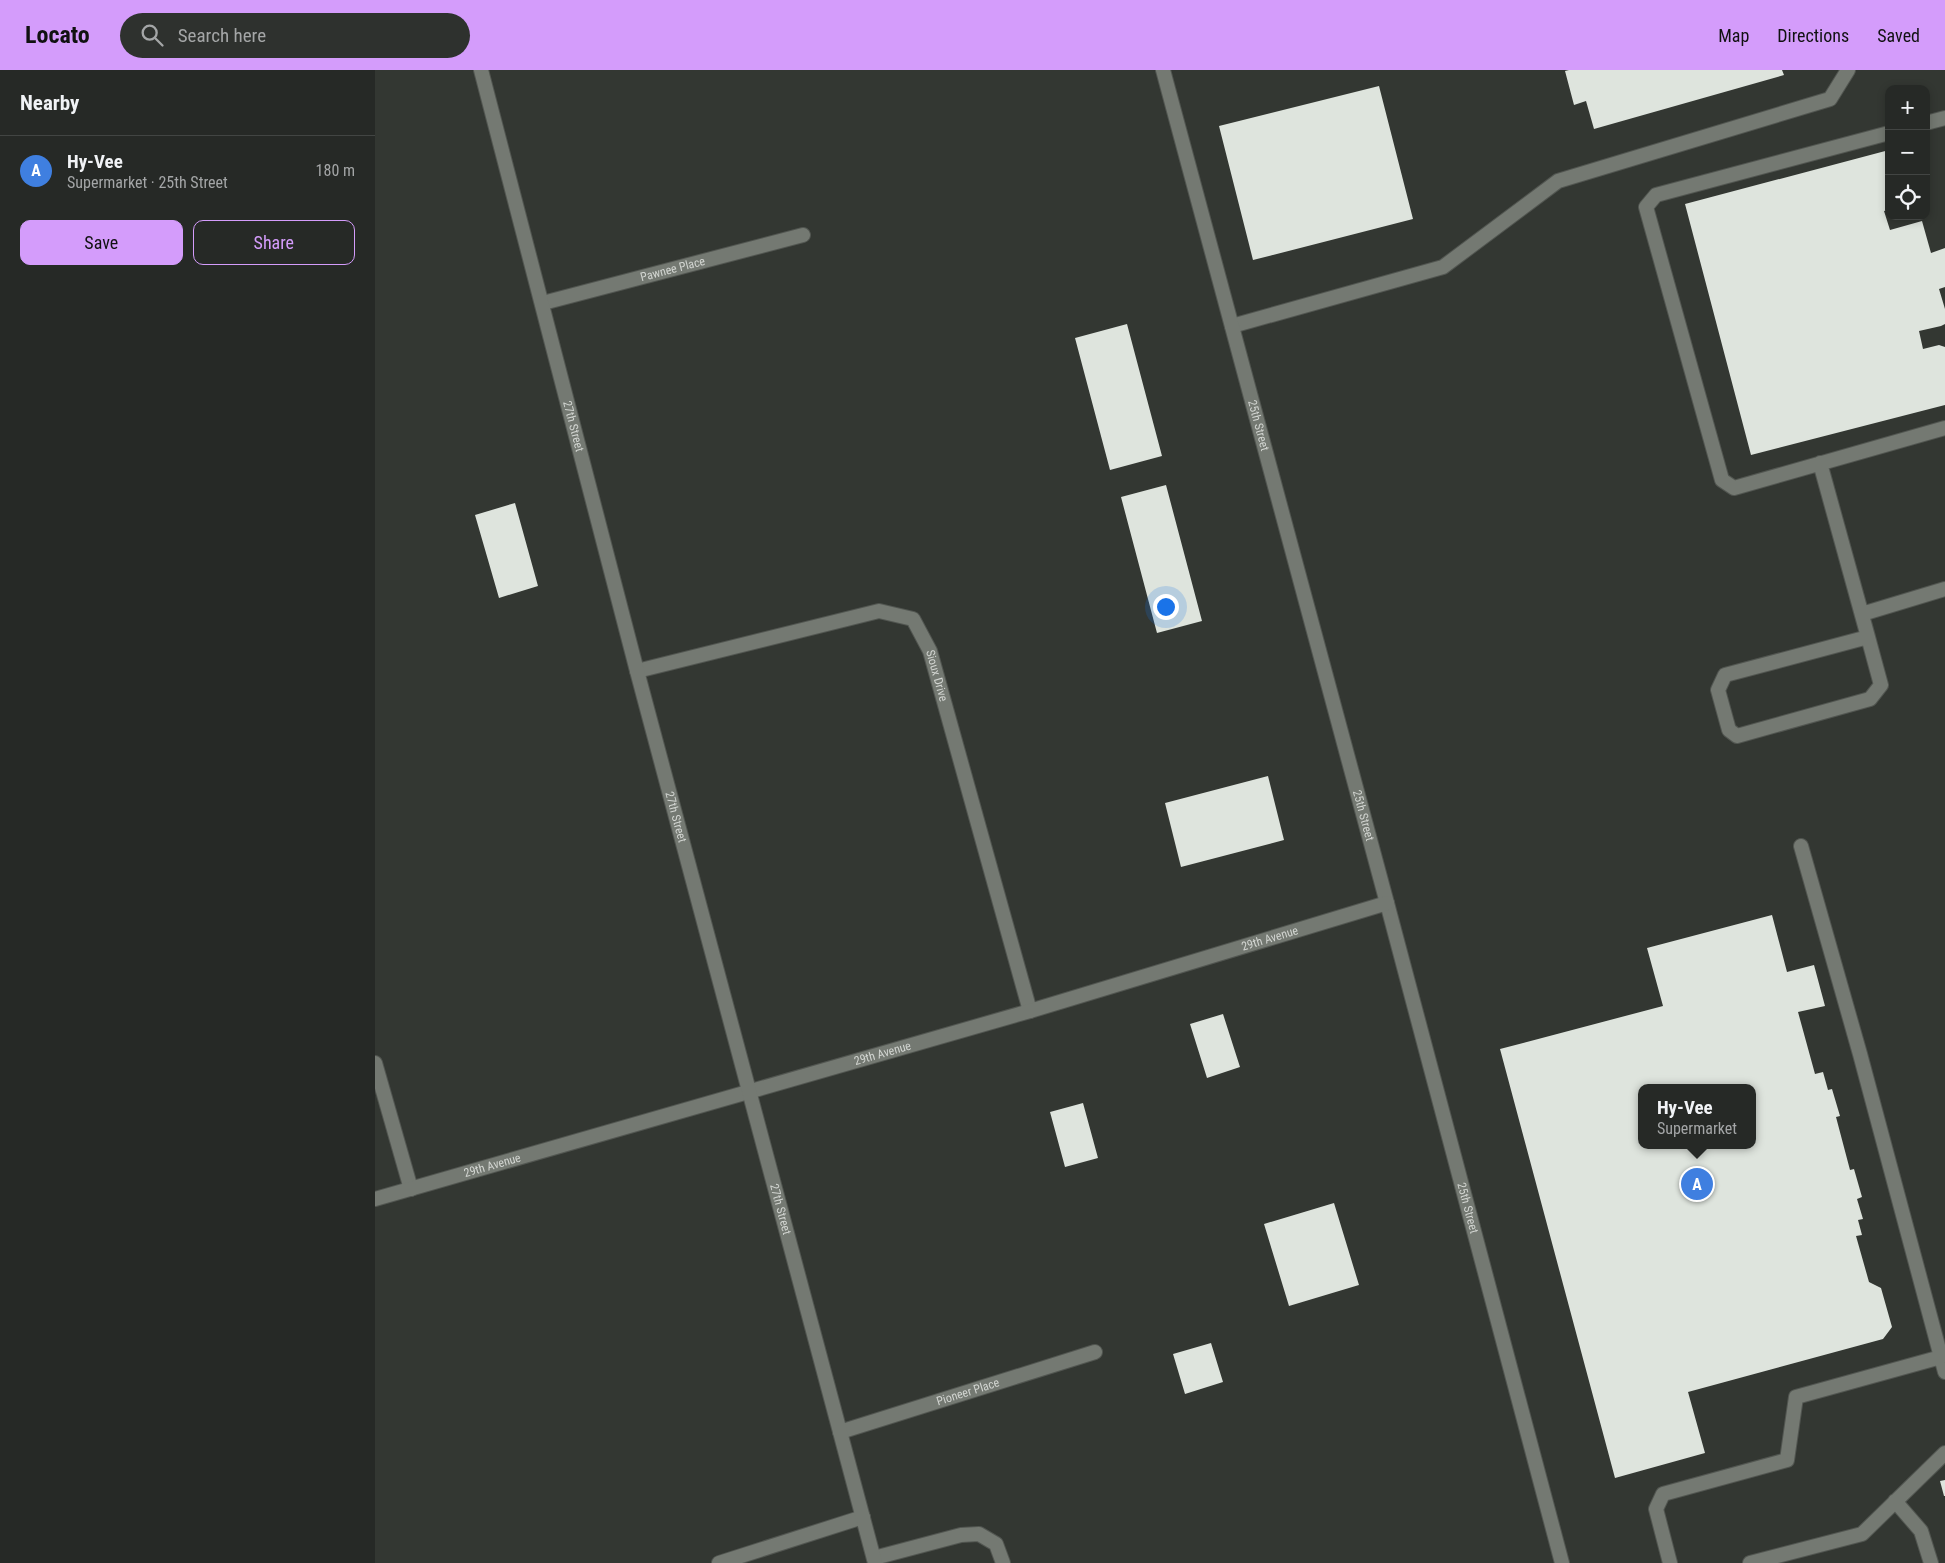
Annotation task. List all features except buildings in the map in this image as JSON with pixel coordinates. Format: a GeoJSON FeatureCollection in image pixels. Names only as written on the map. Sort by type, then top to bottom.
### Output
{"type":"FeatureCollection","features":[{"type":"Feature","properties":{"kind":"street","name":"27th Street"},"geometry":{"type":"LineString","coordinates":[[481,70],[748,1092],[874,1560]]}},
{"type":"Feature","properties":{"kind":"street","name":"25th Street"},"geometry":{"type":"LineString","coordinates":[[1163,70],[1562,1563]]}},
{"type":"Feature","properties":{"kind":"street"},"geometry":{"type":"LineString","coordinates":[[1232,326],[1443,267],[1558,181],[1830,98],[1848,70]]}},
{"type":"Feature","properties":{"kind":"street"},"geometry":{"type":"LineString","coordinates":[[1930,122],[1945,118]]}},
{"type":"Feature","properties":{"kind":"street"},"geometry":{"type":"LineString","coordinates":[[1885,134],[1656,195],[1646,206],[1722,480],[1734,488],[1945,428]]}},
{"type":"Feature","properties":{"kind":"street","name":"Pawnee Place"},"geometry":{"type":"LineString","coordinates":[[543,304],[803,235]]}},
{"type":"Feature","properties":{"kind":"street"},"geometry":{"type":"LineString","coordinates":[[1820,463],[1862,614],[1881,685],[1870,699],[1737,736],[1729,730],[1718,690],[1725,675],[1868,637]]}},
{"type":"Feature","properties":{"kind":"street"},"geometry":{"type":"LineString","coordinates":[[1862,614],[1945,589]]}},
{"type":"Feature","properties":{"kind":"street","name":"Sioux Drive"},"geometry":{"type":"LineString","coordinates":[[637,671],[879,610],[913,619],[930,651],[1030,1011]]}},
{"type":"Feature","properties":{"kind":"street"},"geometry":{"type":"LineString","coordinates":[[1801,846],[1860,1054],[1945,1372]]}},
{"type":"Feature","properties":{"kind":"street","name":"29th Avenue"},"geometry":{"type":"LineString","coordinates":[[375,1200],[1030,1011],[1387,904]]}},
{"type":"Feature","properties":{"kind":"street"},"geometry":{"type":"LineString","coordinates":[[375,1062],[411,1189]]}},
{"type":"Feature","properties":{"kind":"street","name":"Pioneer Place"},"geometry":{"type":"LineString","coordinates":[[839,1432],[1095,1352]]}},
{"type":"Feature","properties":{"kind":"street"},"geometry":{"type":"LineString","coordinates":[[1670,1563],[1656,1509],[1663,1494],[1787,1460],[1796,1397],[1941,1357]]}},
{"type":"Feature","properties":{"kind":"street"},"geometry":{"type":"LineString","coordinates":[[1750,1563],[1862,1534],[1945,1453]]}},
{"type":"Feature","properties":{"kind":"street"},"geometry":{"type":"LineString","coordinates":[[1895,1501],[1921,1531],[1931,1563]]}},
{"type":"Feature","properties":{"kind":"street"},"geometry":{"type":"LineString","coordinates":[[719,1563],[863,1517]]}},
{"type":"Feature","properties":{"kind":"street"},"geometry":{"type":"LineString","coordinates":[[874,1560],[961,1535],[979,1534],[996,1544],[1003,1563]]}},
{"type":"Feature","properties":{"kind":"place","name":"Hy-Vee"},"geometry":{"type":"Point","coordinates":[1697,1184]}}]}
